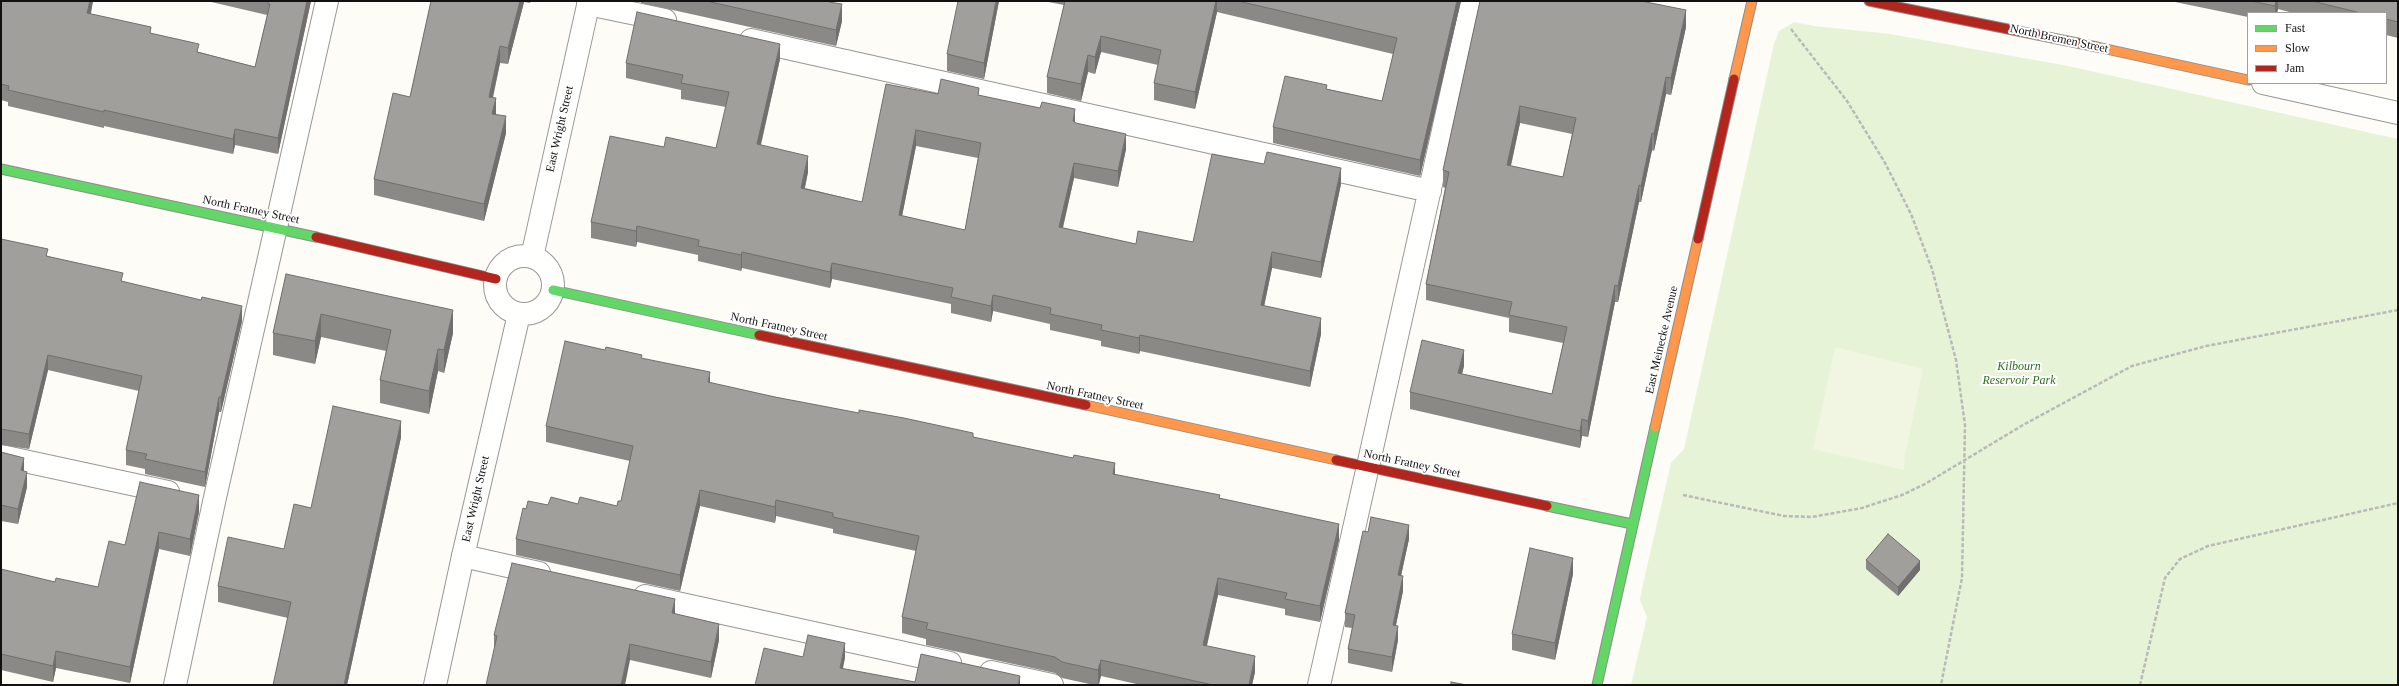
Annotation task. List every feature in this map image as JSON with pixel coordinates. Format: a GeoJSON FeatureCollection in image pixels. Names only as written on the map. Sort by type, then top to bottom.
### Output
{"type":"FeatureCollection","features":[{"type":"Feature","properties":{"kind":"street"},"geometry":{"type":"LineString","coordinates":[[175,685],[214,502],[327,1]]}},
{"type":"Feature","properties":{"kind":"street"},"geometry":{"type":"LineString","coordinates":[[1319,685],[1472,1]]}},
{"type":"Feature","properties":{"kind":"street","name":"East Meinecke Avenue"},"geometry":{"type":"LineString","coordinates":[[1597,685],[1632,524],[1752,1]]}},
{"type":"Feature","properties":{"kind":"street","name":"North Bremen Street"},"geometry":{"type":"LineString","coordinates":[[1869,1],[2072,41],[2247,80]]}},
{"type":"Feature","properties":{"kind":"street"},"geometry":{"type":"LineString","coordinates":[[589,2],[681,24]]}},
{"type":"Feature","properties":{"kind":"street","name":"East Wright Street"},"geometry":{"type":"LineString","coordinates":[[532,257],[589,2]]}},
{"type":"Feature","properties":{"kind":"street"},"geometry":{"type":"LineString","coordinates":[[728,34],[1430,191]]}},
{"type":"Feature","properties":{"kind":"street"},"geometry":{"type":"LineString","coordinates":[[2268,84],[2398,113]]}},
{"type":"Feature","properties":{"kind":"street","name":"North Fratney Street"},"geometry":{"type":"LineString","coordinates":[[1,169],[277,228],[496,279]]}},
{"type":"Feature","properties":{"kind":"street"},"geometry":{"type":"LineString","coordinates":[[522,256],[532,257],[546,265],[551,272],[553,290],[545,306],[532,313],[519,314],[503,305],[495,288],[496,279],[499,270],[513,258],[522,256]]}},
{"type":"Feature","properties":{"kind":"street","name":"North Fratney Street"},"geometry":{"type":"LineString","coordinates":[[553,290],[1632,524]]}},
{"type":"Feature","properties":{"kind":"street","name":"East Wright Street"},"geometry":{"type":"LineString","coordinates":[[436,685],[463,556],[519,314]]}},
{"type":"Feature","properties":{"kind":"street"},"geometry":{"type":"LineString","coordinates":[[1,456],[214,502]]}},
{"type":"Feature","properties":{"kind":"street"},"geometry":{"type":"LineString","coordinates":[[463,556],[557,577]]}},
{"type":"Feature","properties":{"kind":"street"},"geometry":{"type":"LineString","coordinates":[[626,592],[1052,685]]}},
{"type":"Feature","properties":{"kind":"path"},"geometry":{"type":"LineString","coordinates":[[1791,29],[1847,101],[1884,161],[1922,240],[1942,304],[1956,360],[1965,425],[1962,578],[1941,685]]}},
{"type":"Feature","properties":{"kind":"path"},"geometry":{"type":"LineString","coordinates":[[1683,495],[1757,512],[1784,516],[1812,517],[1862,508],[1902,495],[2023,425],[2132,366],[2206,346],[2398,310]]}},
{"type":"Feature","properties":{"kind":"path"},"geometry":{"type":"LineString","coordinates":[[2140,685],[2165,578],[2180,559],[2208,546],[2398,504]]}},
{"type":"Feature","properties":{"kind":"green space","name":"Kilbourn Reservoir Park"},"geometry":{"type":"Polygon","coordinates":[[[1794,22],[1814,26],[1890,34],[2068,66],[2398,139],[2398,685],[1631,685],[1647,617],[1640,600],[1643,584],[1671,463],[1684,449],[1774,44],[1779,31],[1794,22]]]}},
{"type":"Feature","properties":{"kind":"green space"},"geometry":{"type":"Polygon","coordinates":[[[1835,347],[1923,369],[1905,456],[1904,470],[1813,449],[1835,347]]]}},
{"type":"Feature","properties":{"kind":"building"},"geometry":{"type":"Polygon","coordinates":[[[1,1],[90,1],[87,13],[151,27],[150,33],[199,44],[197,52],[255,67],[270,4],[268,4],[268,1],[307,1],[278,138],[235,129],[233,139],[8,90],[9,86],[1,84],[1,1]]]}},
{"type":"Feature","properties":{"kind":"building"},"geometry":{"type":"Polygon","coordinates":[[[431,1],[520,1],[508,48],[500,46],[489,97],[496,98],[492,114],[506,116],[484,204],[374,179],[393,93],[410,97],[431,1]]]}},
{"type":"Feature","properties":{"kind":"building"},"geometry":{"type":"Polygon","coordinates":[[[706,1],[830,1],[829,2],[842,4],[836,30],[706,1]]]}},
{"type":"Feature","properties":{"kind":"building"},"geometry":{"type":"Polygon","coordinates":[[[958,1],[996,1],[984,63],[947,54],[958,1]]]}},
{"type":"Feature","properties":{"kind":"building"},"geometry":{"type":"Polygon","coordinates":[[[1065,1],[1216,1],[1195,92],[1154,83],[1161,50],[1101,36],[1095,57],[1088,55],[1081,84],[1047,77],[1065,1]]]}},
{"type":"Feature","properties":{"kind":"building"},"geometry":{"type":"Polygon","coordinates":[[[1238,1],[1457,1],[1420,160],[1273,127],[1285,76],[1327,85],[1326,89],[1382,101],[1397,38],[1238,1]]]}},
{"type":"Feature","properties":{"kind":"building"},"geometry":{"type":"Polygon","coordinates":[[[1480,1],[1641,1],[1686,10],[1671,78],[1666,77],[1641,186],[1639,185],[1618,286],[1615,285],[1588,421],[1582,419],[1580,431],[1410,392],[1422,340],[1464,350],[1458,373],[1552,394],[1567,327],[1509,315],[1512,302],[1426,284],[1449,172],[1443,170],[1480,1]],[[1520,106],[1507,165],[1563,177],[1576,118],[1520,106]]]}},
{"type":"Feature","properties":{"kind":"building"},"geometry":{"type":"Polygon","coordinates":[[[2251,1],[2276,1],[2275,6],[2251,1]]]}},
{"type":"Feature","properties":{"kind":"building"},"geometry":{"type":"Polygon","coordinates":[[[2312,1],[2398,1],[2398,22],[2387,19],[2387,12],[2357,12],[2312,1]]]}},
{"type":"Feature","properties":{"kind":"building"},"geometry":{"type":"Polygon","coordinates":[[[637,12],[780,44],[757,144],[808,156],[801,188],[862,202],[886,84],[938,94],[941,79],[979,88],[978,95],[1040,108],[1042,102],[1075,109],[1073,121],[1076,123],[1126,134],[1118,171],[1074,163],[1059,227],[1136,244],[1138,231],[1193,242],[1212,154],[1264,164],[1267,152],[1341,168],[1321,262],[1272,252],[1261,305],[1321,318],[1310,371],[1140,335],[1139,338],[1101,330],[1102,325],[1050,314],[1051,308],[993,295],[991,306],[951,297],[953,288],[832,263],[830,272],[742,252],[741,255],[698,246],[699,240],[637,226],[636,231],[591,222],[610,136],[664,147],[666,137],[716,148],[729,92],[681,83],[683,75],[626,63],[637,12]],[[916,130],[899,215],[965,230],[981,143],[916,130]]]}},
{"type":"Feature","properties":{"kind":"building"},"geometry":{"type":"Polygon","coordinates":[[[1,239],[48,249],[46,256],[123,273],[121,281],[201,300],[202,297],[242,306],[221,397],[219,397],[205,472],[145,459],[147,454],[126,450],[142,376],[48,355],[29,434],[1,429],[1,239]]]}},
{"type":"Feature","properties":{"kind":"building"},"geometry":{"type":"Polygon","coordinates":[[[286,274],[453,310],[444,350],[438,349],[429,391],[380,380],[391,330],[321,314],[315,341],[273,333],[286,274]]]}},
{"type":"Feature","properties":{"kind":"building"},"geometry":{"type":"Polygon","coordinates":[[[565,341],[605,350],[606,347],[642,355],[641,358],[710,372],[708,382],[775,397],[859,413],[859,410],[904,418],[973,433],[973,437],[1073,458],[1074,455],[1115,463],[1113,474],[1220,495],[1219,498],[1339,524],[1320,606],[1285,599],[1287,593],[1218,578],[1203,645],[1255,656],[1249,685],[1213,685],[1101,660],[1098,670],[1062,662],[1055,657],[926,629],[928,623],[902,617],[919,536],[833,517],[833,513],[776,500],[775,507],[700,490],[680,575],[516,539],[523,508],[526,509],[528,501],[548,505],[551,497],[578,504],[580,497],[617,506],[618,501],[621,501],[633,446],[546,426],[565,341]]]}},
{"type":"Feature","properties":{"kind":"building"},"geometry":{"type":"Polygon","coordinates":[[[333,406],[401,421],[344,685],[273,685],[291,602],[218,586],[228,537],[284,549],[294,504],[311,508],[333,406]]]}},
{"type":"Feature","properties":{"kind":"building"},"geometry":{"type":"Polygon","coordinates":[[[1,452],[24,458],[21,470],[27,472],[18,509],[1,505],[1,452]]]}},
{"type":"Feature","properties":{"kind":"building"},"geometry":{"type":"Polygon","coordinates":[[[140,482],[199,495],[190,539],[159,532],[130,667],[56,651],[53,666],[1,654],[1,569],[55,582],[56,578],[98,587],[109,541],[125,545],[140,482]]]}},
{"type":"Feature","properties":{"kind":"building"},"geometry":{"type":"Polygon","coordinates":[[[1371,517],[1409,525],[1398,575],[1403,576],[1393,625],[1398,626],[1392,657],[1348,649],[1355,615],[1345,613],[1363,531],[1368,532],[1371,517]]]}},
{"type":"Feature","properties":{"kind":"building"},"geometry":{"type":"Polygon","coordinates":[[[1888,534],[1920,561],[1898,587],[1866,560],[1888,534]]]}},
{"type":"Feature","properties":{"kind":"building"},"geometry":{"type":"Polygon","coordinates":[[[1530,548],[1573,558],[1555,643],[1512,634],[1530,548]]]}},
{"type":"Feature","properties":{"kind":"building"},"geometry":{"type":"Polygon","coordinates":[[[512,563],[675,599],[672,613],[719,624],[711,662],[630,644],[621,685],[486,685],[497,636],[494,635],[512,563]]]}},
{"type":"Feature","properties":{"kind":"building"},"geometry":{"type":"Polygon","coordinates":[[[808,635],[845,643],[840,668],[915,682],[921,654],[1020,676],[1018,685],[755,685],[764,648],[803,657],[808,635]]]}},
{"type":"Feature","properties":{"kind":"building"},"geometry":{"type":"Polygon","coordinates":[[[1451,682],[1467,685],[1451,685],[1451,682]]]}},
{"type":"Feature","properties":{"kind":"traffic: fast"},"geometry":{"type":"LineString","coordinates":[[1,169],[316,237]]}},
{"type":"Feature","properties":{"kind":"traffic: fast"},"geometry":{"type":"LineString","coordinates":[[553,290],[759,335]]}},
{"type":"Feature","properties":{"kind":"traffic: fast"},"geometry":{"type":"LineString","coordinates":[[1597,685],[1655,427]]}},
{"type":"Feature","properties":{"kind":"traffic: fast"},"geometry":{"type":"LineString","coordinates":[[1547,506],[1632,524]]}},
{"type":"Feature","properties":{"kind":"traffic: slow"},"geometry":{"type":"LineString","coordinates":[[1734,79],[1752,1]]}},
{"type":"Feature","properties":{"kind":"traffic: slow"},"geometry":{"type":"LineString","coordinates":[[2097,47],[2247,80]]}},
{"type":"Feature","properties":{"kind":"traffic: slow"},"geometry":{"type":"LineString","coordinates":[[1655,427],[1698,239]]}},
{"type":"Feature","properties":{"kind":"traffic: slow"},"geometry":{"type":"LineString","coordinates":[[1086,405],[1336,460]]}},
{"type":"Feature","properties":{"kind":"traffic: jam"},"geometry":{"type":"LineString","coordinates":[[1869,1],[2097,47]]}},
{"type":"Feature","properties":{"kind":"traffic: jam"},"geometry":{"type":"LineString","coordinates":[[1698,239],[1734,79]]}},
{"type":"Feature","properties":{"kind":"traffic: jam"},"geometry":{"type":"LineString","coordinates":[[316,237],[496,279]]}},
{"type":"Feature","properties":{"kind":"traffic: jam"},"geometry":{"type":"LineString","coordinates":[[759,335],[1086,405]]}},
{"type":"Feature","properties":{"kind":"traffic: jam"},"geometry":{"type":"LineString","coordinates":[[1336,460],[1547,506]]}}]}
